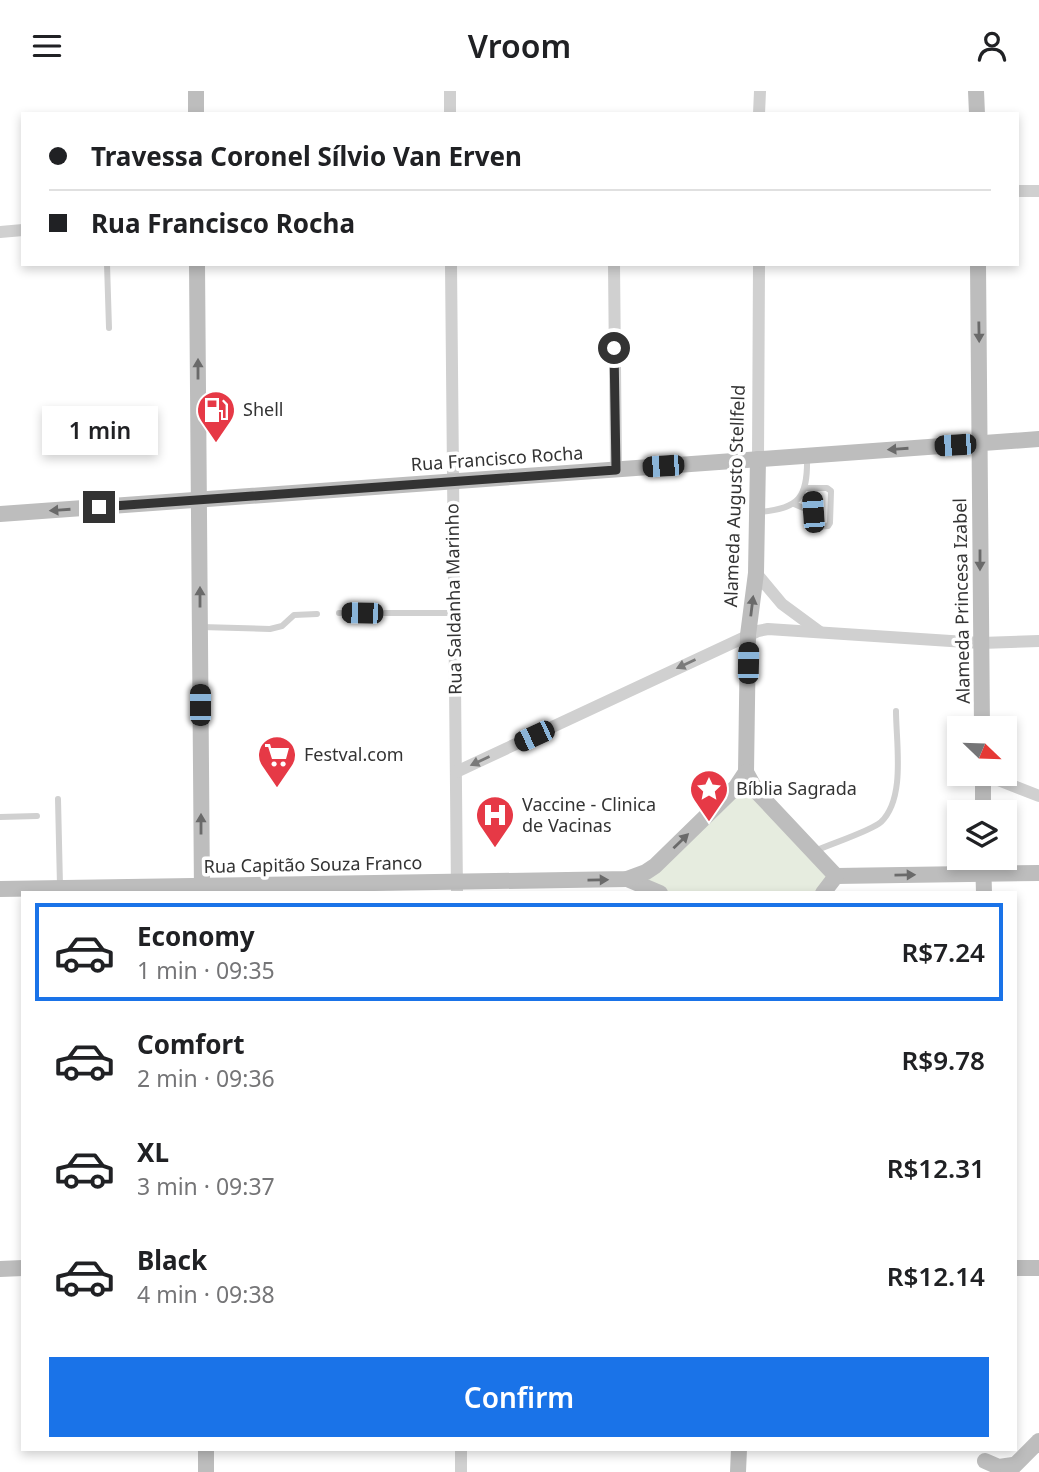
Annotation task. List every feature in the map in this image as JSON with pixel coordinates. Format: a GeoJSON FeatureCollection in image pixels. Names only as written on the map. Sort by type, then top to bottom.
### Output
{"type":"FeatureCollection","features":[{"type":"Feature","properties":{"kind":"main road"},"geometry":{"type":"LineString","coordinates":[[196,91],[196,112]]}},
{"type":"Feature","properties":{"kind":"main road"},"geometry":{"type":"LineString","coordinates":[[976,91],[976,112]]}},
{"type":"Feature","properties":{"kind":"main road"},"geometry":{"type":"LineString","coordinates":[[197,266],[202,889]]}},
{"type":"Feature","properties":{"kind":"main road","name":"Alameda Princesa Izabel"},"geometry":{"type":"LineString","coordinates":[[978,266],[982,716]]}},
{"type":"Feature","properties":{"kind":"main road","name":"Rua Francisco Rocha"},"geometry":{"type":"LineString","coordinates":[[0,514],[1039,439]]}},
{"type":"Feature","properties":{"kind":"main road","name":"Alameda Augusto Stellfeld"},"geometry":{"type":"LineString","coordinates":[[747,772],[748,635],[756,573],[758,459]]}},
{"type":"Feature","properties":{"kind":"main road"},"geometry":{"type":"LineString","coordinates":[[627,879],[655,866],[736,787],[747,772],[757,792],[836,876]]}},
{"type":"Feature","properties":{"kind":"main road"},"geometry":{"type":"LineString","coordinates":[[825,891],[836,876],[947,868]]}},
{"type":"Feature","properties":{"kind":"main road"},"geometry":{"type":"LineString","coordinates":[[984,870],[984,891]]}},
{"type":"Feature","properties":{"kind":"main road"},"geometry":{"type":"LineString","coordinates":[[1015,870],[1039,873]]}},
{"type":"Feature","properties":{"kind":"main road"},"geometry":{"type":"LineString","coordinates":[[627,879],[655,891]]}},
{"type":"Feature","properties":{"kind":"main road","name":"Rua Capitão Souza Franco"},"geometry":{"type":"LineString","coordinates":[[0,889],[457,887],[627,879]]}},
{"type":"Feature","properties":{"kind":"main road"},"geometry":{"type":"LineString","coordinates":[[0,1269],[21,1268]]}},
{"type":"Feature","properties":{"kind":"main road"},"geometry":{"type":"LineString","coordinates":[[1017,1268],[1039,1268]]}},
{"type":"Feature","properties":{"kind":"main road"},"geometry":{"type":"LineString","coordinates":[[985,1461],[1011,1469],[1039,1441]]}},
{"type":"Feature","properties":{"kind":"main road"},"geometry":{"type":"LineString","coordinates":[[206,1451],[206,1472]]}},
{"type":"Feature","properties":{"kind":"main road"},"geometry":{"type":"LineString","coordinates":[[738,1451],[738,1472]]}},
{"type":"Feature","properties":{"kind":"street"},"geometry":{"type":"LineString","coordinates":[[450,91],[450,112]]}},
{"type":"Feature","properties":{"kind":"street"},"geometry":{"type":"LineString","coordinates":[[759,112],[760,91]]}},
{"type":"Feature","properties":{"kind":"street"},"geometry":{"type":"LineString","coordinates":[[1019,191],[1039,191]]}},
{"type":"Feature","properties":{"kind":"street"},"geometry":{"type":"LineString","coordinates":[[0,232],[21,230]]}},
{"type":"Feature","properties":{"kind":"street","name":"Rua Saldanha Marinho"},"geometry":{"type":"LineString","coordinates":[[451,266],[457,887]]}},
{"type":"Feature","properties":{"kind":"street"},"geometry":{"type":"LineString","coordinates":[[614,266],[616,470]]}},
{"type":"Feature","properties":{"kind":"street","name":"Alameda Augusto Stellfeld"},"geometry":{"type":"LineString","coordinates":[[758,459],[759,266]]}},
{"type":"Feature","properties":{"kind":"street"},"geometry":{"type":"LineString","coordinates":[[756,573],[782,604],[820,632]]}},
{"type":"Feature","properties":{"kind":"street"},"geometry":{"type":"LineString","coordinates":[[456,772],[748,635],[768,629],[981,643],[1039,641]]}},
{"type":"Feature","properties":{"kind":"street"},"geometry":{"type":"LineString","coordinates":[[1014,786],[1039,796]]}},
{"type":"Feature","properties":{"kind":"street"},"geometry":{"type":"LineString","coordinates":[[461,1451],[461,1472]]}},
{"type":"Feature","properties":{"kind":"lane"},"geometry":{"type":"LineString","coordinates":[[107,266],[110,328]]}},
{"type":"Feature","properties":{"kind":"lane"},"geometry":{"type":"LineString","coordinates":[[758,512],[777,510],[794,504],[808,488],[827,488],[831,491],[828,526],[814,527],[808,488],[807,456]]}},
{"type":"Feature","properties":{"kind":"lane"},"geometry":{"type":"LineString","coordinates":[[794,504],[813,512]]}},
{"type":"Feature","properties":{"kind":"lane"},"geometry":{"type":"LineString","coordinates":[[339,613],[454,613]]}},
{"type":"Feature","properties":{"kind":"lane"},"geometry":{"type":"LineString","coordinates":[[200,627],[271,629],[282,626],[294,615],[317,614]]}},
{"type":"Feature","properties":{"kind":"lane"},"geometry":{"type":"LineString","coordinates":[[814,852],[879,824],[892,808],[897,788],[895,711]]}},
{"type":"Feature","properties":{"kind":"lane"},"geometry":{"type":"LineString","coordinates":[[58,799],[60,888]]}},
{"type":"Feature","properties":{"kind":"lane"},"geometry":{"type":"LineString","coordinates":[[0,817],[37,816]]}},
{"type":"Feature","properties":{"kind":"shaded area"},"geometry":{"type":"Polygon","coordinates":[[[741,781],[836,876],[825,891],[659,891],[637,876],[741,781]]]}},
{"type":"Feature","properties":{"kind":"place","name":"Shell"},"geometry":{"type":"Point","coordinates":[216,444]}},
{"type":"Feature","properties":{"kind":"place","name":"Festval.com"},"geometry":{"type":"Point","coordinates":[277,789]}},
{"type":"Feature","properties":{"kind":"place","name":"Bíblia Sagrada"},"geometry":{"type":"Point","coordinates":[709,823]}},
{"type":"Feature","properties":{"kind":"place","name":"Vaccine - Clinica de Vacinas"},"geometry":{"type":"Point","coordinates":[495,849]}},
{"type":"Feature","properties":{"kind":"route"},"geometry":{"type":"LineString","coordinates":[[99,507],[616,470],[614,348]]}}]}
